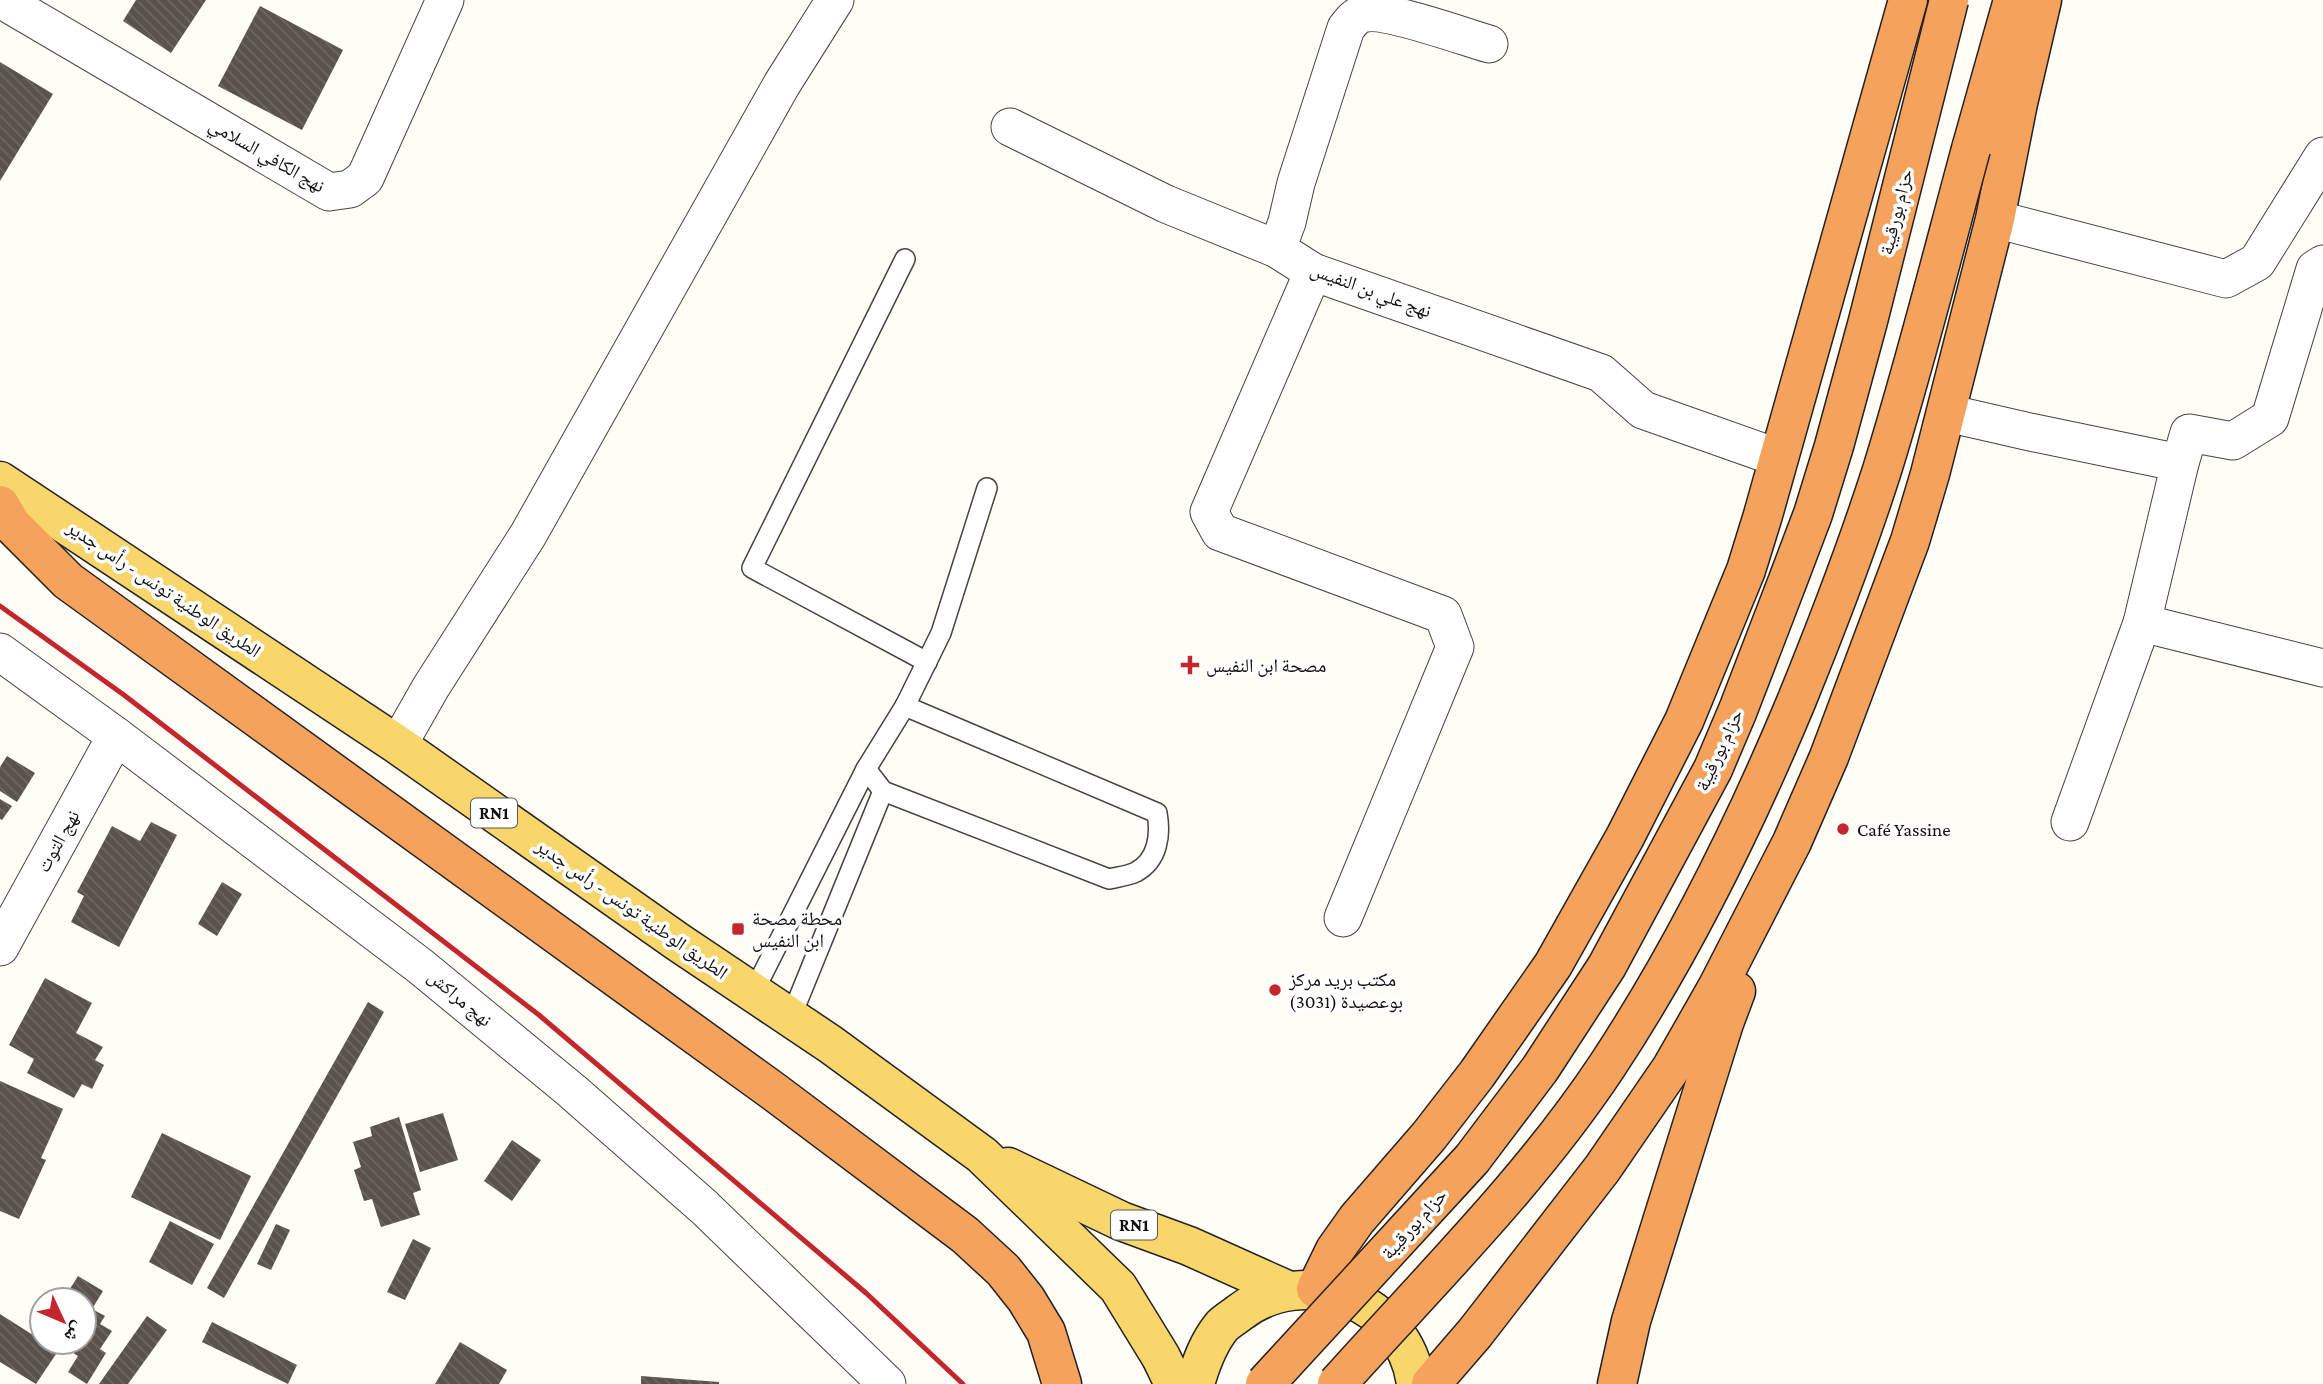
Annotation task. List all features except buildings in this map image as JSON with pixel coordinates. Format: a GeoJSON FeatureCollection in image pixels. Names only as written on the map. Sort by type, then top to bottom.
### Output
{"type":"FeatureCollection","features":[{"type":"Feature","properties":{"kind":"highway"},"geometry":{"type":"LineString","coordinates":[[1302,1290],[1357,1219],[1429,1136],[1513,1025],[1553,965],[1653,783],[1716,645],[1746,570],[1908,0]]}},
{"type":"Feature","properties":{"kind":"highway","name":"حزام بورقيبة"},"geometry":{"type":"LineString","coordinates":[[1265,1384],[1472,1159],[1533,1079],[1580,1012],[1607,966],[1713,769],[1788,580],[1833,446],[1868,321],[1949,0]]}},
{"type":"Feature","properties":{"kind":"highway"},"geometry":{"type":"LineString","coordinates":[[1337,1384],[1449,1262],[1567,1122],[1650,998],[1722,869],[1755,799],[1806,677],[1856,546],[1897,420],[2013,0]]}},
{"type":"Feature","properties":{"kind":"highway"},"geometry":{"type":"LineString","coordinates":[[1617,1384],[1631,1321],[1724,1023],[1792,842],[1829,757],[1910,541],[1947,413],[1996,219],[2018,103],[2042,0]]}},
{"type":"Feature","properties":{"kind":"highway"},"geometry":{"type":"LineString","coordinates":[[0,505],[11,524],[68,581],[773,1091],[965,1235],[1003,1270],[1026,1299],[1046,1332],[1062,1384]]}},
{"type":"Feature","properties":{"kind":"highway"},"geometry":{"type":"LineString","coordinates":[[1431,1384],[1475,1333],[1602,1169],[1672,1067],[1717,988],[1792,842]]}},
{"type":"Feature","properties":{"kind":"main road","name":"الطريق الوطنية تونس - رأس جدير"},"geometry":{"type":"LineString","coordinates":[[0,481],[398,745],[791,1017],[982,1154],[1118,1287],[1161,1357],[1174,1384]]}},
{"type":"Feature","properties":{"kind":"main road","name":"الطريق الوطنية تونس - رأس جدير"},"geometry":{"type":"LineString","coordinates":[[982,1154],[1121,1221],[1302,1290]]}},
{"type":"Feature","properties":{"kind":"main road"},"geometry":{"type":"LineString","coordinates":[[1195,1384],[1202,1357],[1223,1325],[1253,1303],[1302,1290]]}},
{"type":"Feature","properties":{"kind":"main road","name":"RN1"},"geometry":{"type":"LineString","coordinates":[[1302,1290],[1343,1295],[1367,1307],[1389,1324],[1404,1346],[1415,1371],[1416,1384]]}},
{"type":"Feature","properties":{"kind":"street","name":"نهج الكافي السلامي"},"geometry":{"type":"LineString","coordinates":[[2,0],[329,192],[349,189],[365,178],[445,0]]}},
{"type":"Feature","properties":{"kind":"street"},"geometry":{"type":"LineString","coordinates":[[398,745],[431,687],[528,535],[782,84],[835,0]]}},
{"type":"Feature","properties":{"kind":"street"},"geometry":{"type":"LineString","coordinates":[[1277,249],[1346,28],[1354,19],[1363,14],[1383,14],[1489,44]]}},
{"type":"Feature","properties":{"kind":"street","name":"نهج علي بن النفيس"},"geometry":{"type":"LineString","coordinates":[[1010,127],[1166,204],[1277,249],[1313,272],[1601,373],[1643,410],[1779,458]]}},
{"type":"Feature","properties":{"kind":"street"},"geometry":{"type":"LineString","coordinates":[[1996,219],[2226,279],[2257,262],[2323,156]]}},
{"type":"Feature","properties":{"kind":"street"},"geometry":{"type":"LineString","coordinates":[[2070,822],[2142,623],[2189,433],[2233,441],[2270,418],[2315,269],[2323,264]]}},
{"type":"Feature","properties":{"kind":"street"},"geometry":{"type":"LineString","coordinates":[[1313,272],[1209,512],[1220,531],[1443,615],[1455,647],[1343,918]]}},
{"type":"Feature","properties":{"kind":"street"},"geometry":{"type":"LineString","coordinates":[[1947,413],[2180,463]]}},
{"type":"Feature","properties":{"kind":"street"},"geometry":{"type":"LineString","coordinates":[[2142,623],[2323,668]]}},
{"type":"Feature","properties":{"kind":"street","name":"نهج مراكش"},"geometry":{"type":"LineString","coordinates":[[0,652],[421,966],[562,1083],[704,1207],[887,1384]]}},
{"type":"Feature","properties":{"kind":"street","name":"نهج التوت"},"geometry":{"type":"LineString","coordinates":[[0,947],[116,736]]}},
{"type":"Feature","properties":{"kind":"lane"},"geometry":{"type":"LineString","coordinates":[[905,259],[752,568],[927,662]]}},
{"type":"Feature","properties":{"kind":"lane"},"geometry":{"type":"LineString","coordinates":[[753,993],[866,769],[905,706],[941,633],[987,488]]}},
{"type":"Feature","properties":{"kind":"lane"},"geometry":{"type":"LineString","coordinates":[[866,769],[883,792],[1109,879],[1137,872],[1154,854],[1160,832],[1157,813],[905,706]]}},
{"type":"Feature","properties":{"kind":"lane"},"geometry":{"type":"LineString","coordinates":[[791,1017],[883,792]]}},
{"type":"Feature","properties":{"kind":"railway"},"geometry":{"type":"LineString","coordinates":[[0,606],[124,695],[539,1015],[866,1293],[963,1384]]}},
{"type":"Feature","properties":{"kind":"place","name":"مصحة ابن النفيس"},"geometry":{"type":"Point","coordinates":[1190,665]}},
{"type":"Feature","properties":{"kind":"place","name":"Café Yassine"},"geometry":{"type":"Point","coordinates":[1843,829]}},
{"type":"Feature","properties":{"kind":"place","name":"محطة مصحة ابن النفيس"},"geometry":{"type":"Point","coordinates":[738,929]}},
{"type":"Feature","properties":{"kind":"place","name":"مكتب بريد مركز بوعصيدة (3031)"},"geometry":{"type":"Point","coordinates":[1275,990]}}]}
